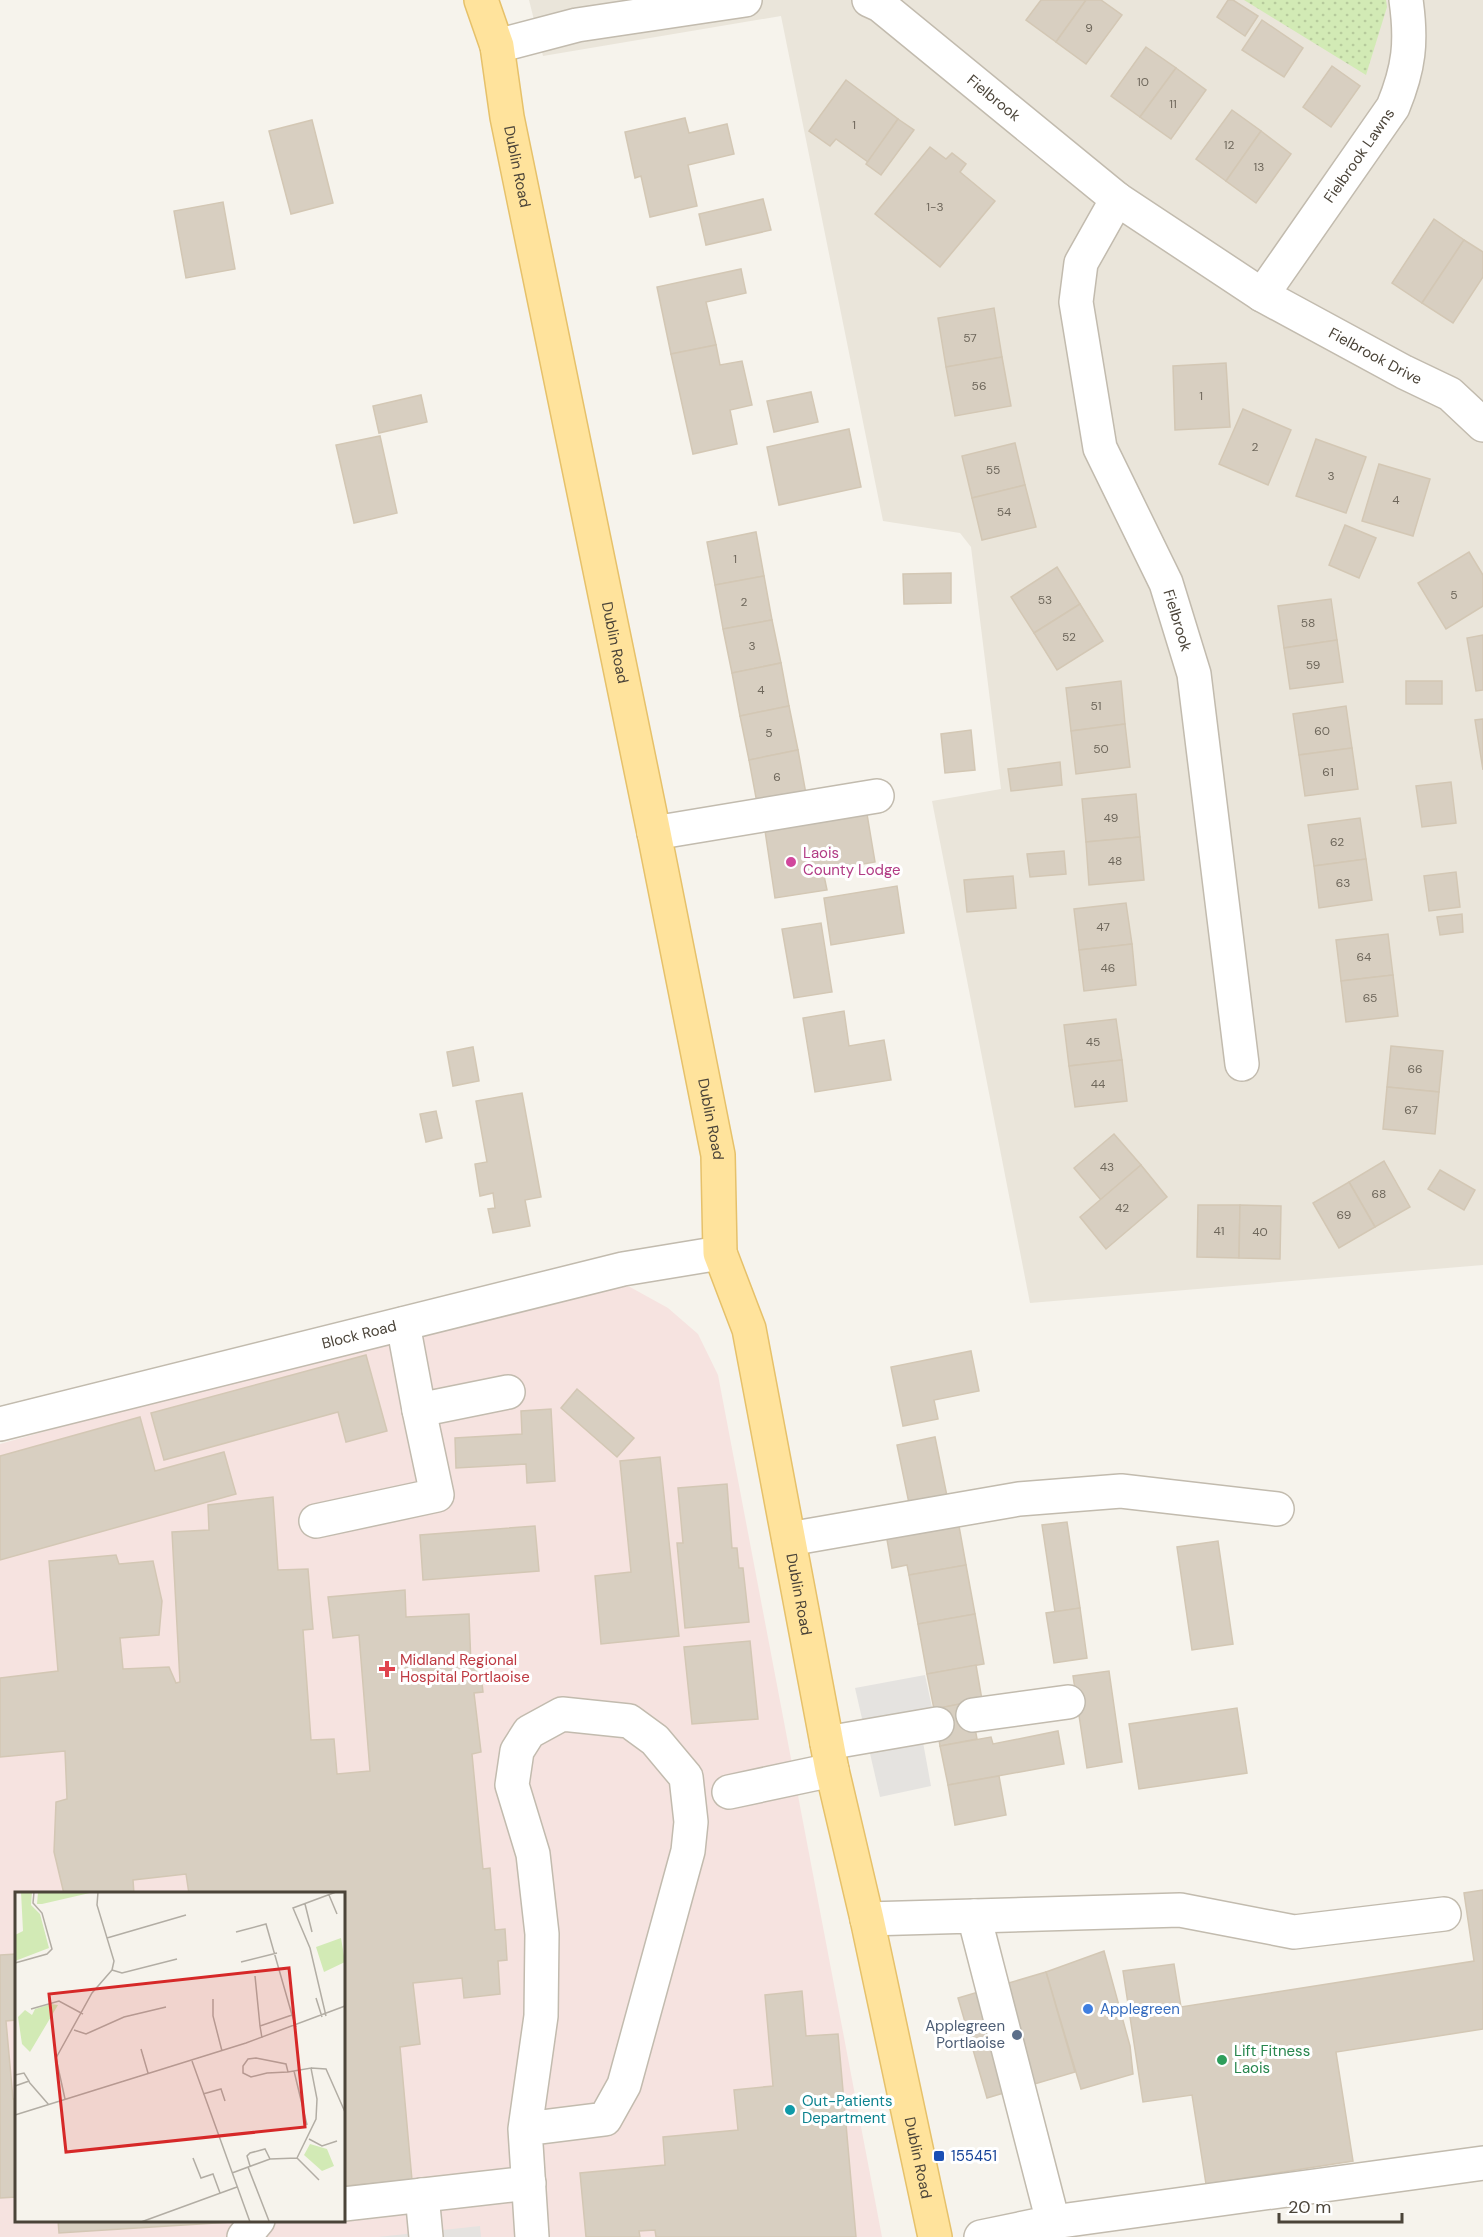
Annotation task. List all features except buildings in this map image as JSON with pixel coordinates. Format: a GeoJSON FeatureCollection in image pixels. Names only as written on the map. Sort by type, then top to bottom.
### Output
{"type":"FeatureCollection","features":[{"type":"Feature","properties":{"kind":"main road","name":"Dublin Road"},"geometry":{"type":"LineString","coordinates":[[482,0],[497,46],[507,117],[718,1155],[720,1253],[749,1329],[829,1757],[867,1919],[935,2237]]}},
{"type":"Feature","properties":{"kind":"street"},"geometry":{"type":"LineString","coordinates":[[497,46],[577,25],[745,0]]}},
{"type":"Feature","properties":{"kind":"street","name":"Fielbrook"},"geometry":{"type":"LineString","coordinates":[[869,0],[880,5],[1117,199],[1262,295]]}},
{"type":"Feature","properties":{"kind":"street","name":"Fielbrook Lawns"},"geometry":{"type":"LineString","coordinates":[[1262,295],[1393,107],[1404,81],[1410,32],[1406,0]]}},
{"type":"Feature","properties":{"kind":"street","name":"Fielbrook"},"geometry":{"type":"LineString","coordinates":[[1117,199],[1081,262],[1076,302],[1100,448],[1166,583],[1194,674],[1242,1064]]}},
{"type":"Feature","properties":{"kind":"street","name":"Fielbrook Drive"},"geometry":{"type":"LineString","coordinates":[[1262,295],[1404,372],[1450,394],[1483,425]]}},
{"type":"Feature","properties":{"kind":"street"},"geometry":{"type":"LineString","coordinates":[[654,833],[877,796]]}},
{"type":"Feature","properties":{"kind":"street","name":"Block Road"},"geometry":{"type":"LineString","coordinates":[[0,1424],[623,1269],[720,1253]]}},
{"type":"Feature","properties":{"kind":"street"},"geometry":{"type":"LineString","coordinates":[[316,1521],[437,1495],[403,1324]]}},
{"type":"Feature","properties":{"kind":"street"},"geometry":{"type":"LineString","coordinates":[[419,1410],[508,1392]]}},
{"type":"Feature","properties":{"kind":"street"},"geometry":{"type":"LineString","coordinates":[[789,1539],[1018,1499],[1121,1491],[1277,1509]]}},
{"type":"Feature","properties":{"kind":"street"},"geometry":{"type":"LineString","coordinates":[[972,1715],[1068,1702]]}},
{"type":"Feature","properties":{"kind":"street"},"geometry":{"type":"LineString","coordinates":[[525,2129],[604,2119],[624,2085],[688,1851],[691,1822],[686,1777],[655,1740],[629,1721],[562,1714],[529,1732],[517,1751],[512,1785],[533,1854],[542,1934],[541,2016],[525,2129],[532,2237]]}},
{"type":"Feature","properties":{"kind":"street"},"geometry":{"type":"LineString","coordinates":[[729,1792],[829,1757],[937,1724]]}},
{"type":"Feature","properties":{"kind":"street"},"geometry":{"type":"LineString","coordinates":[[867,1919],[1180,1910],[1294,1932],[1444,1914]]}},
{"type":"Feature","properties":{"kind":"street"},"geometry":{"type":"LineString","coordinates":[[974,1916],[1053,2222]]}},
{"type":"Feature","properties":{"kind":"street"},"geometry":{"type":"LineString","coordinates":[[981,2237],[1053,2222],[1483,2163]]}},
{"type":"Feature","properties":{"kind":"street"},"geometry":{"type":"LineString","coordinates":[[345,2204],[529,2183]]}},
{"type":"Feature","properties":{"kind":"street"},"geometry":{"type":"LineString","coordinates":[[422,2195],[426,2237]]}},
{"type":"Feature","properties":{"kind":"street"},"geometry":{"type":"LineString","coordinates":[[244,2237],[256,2222]]}},
{"type":"Feature","properties":{"kind":"shaded area"},"geometry":{"type":"Polygon","coordinates":[[[529,0],[1483,0],[1483,1265],[1030,1303],[932,801],[1001,789],[971,547],[960,533],[883,521],[781,16],[543,56],[529,0]]]}},
{"type":"Feature","properties":{"kind":"shaded area","name":"Midland Regional Hospital Portlaoise"},"geometry":{"type":"Polygon","coordinates":[[[586,1279],[630,1287],[668,1308],[698,1334],[718,1375],[882,2237],[0,2237],[0,1444],[586,1279]]]}},
{"type":"Feature","properties":{"kind":"shaded area"},"geometry":{"type":"Polygon","coordinates":[[[925,1675],[933,1712],[918,1715],[931,1786],[880,1797],[855,1688],[925,1675]]]}},
{"type":"Feature","properties":{"kind":"shaded area"},"geometry":{"type":"Polygon","coordinates":[[[480,2226],[481,2237],[378,2237],[480,2226]]]}},
{"type":"Feature","properties":{"kind":"green space"},"geometry":{"type":"Polygon","coordinates":[[[1244,0],[1386,0],[1387,7],[1366,75],[1244,0]]]}},
{"type":"Feature","properties":{"kind":"place","name":"Laois County Lodge"},"geometry":{"type":"Point","coordinates":[791,862]}},
{"type":"Feature","properties":{"kind":"place","name":"Midland Regional Hospital Portlaoise"},"geometry":{"type":"Point","coordinates":[387,1669]}},
{"type":"Feature","properties":{"kind":"place","name":"Applegreen"},"geometry":{"type":"Point","coordinates":[1088,2009]}},
{"type":"Feature","properties":{"kind":"place","name":"Applegreen Portlaoise"},"geometry":{"type":"Point","coordinates":[1017,2035]}},
{"type":"Feature","properties":{"kind":"place","name":"Lift Fitness Laois"},"geometry":{"type":"Point","coordinates":[1222,2060]}},
{"type":"Feature","properties":{"kind":"place","name":"Out-Patients Department"},"geometry":{"type":"Point","coordinates":[790,2110]}},
{"type":"Feature","properties":{"kind":"place","name":"155451"},"geometry":{"type":"Point","coordinates":[939,2156]}}]}
